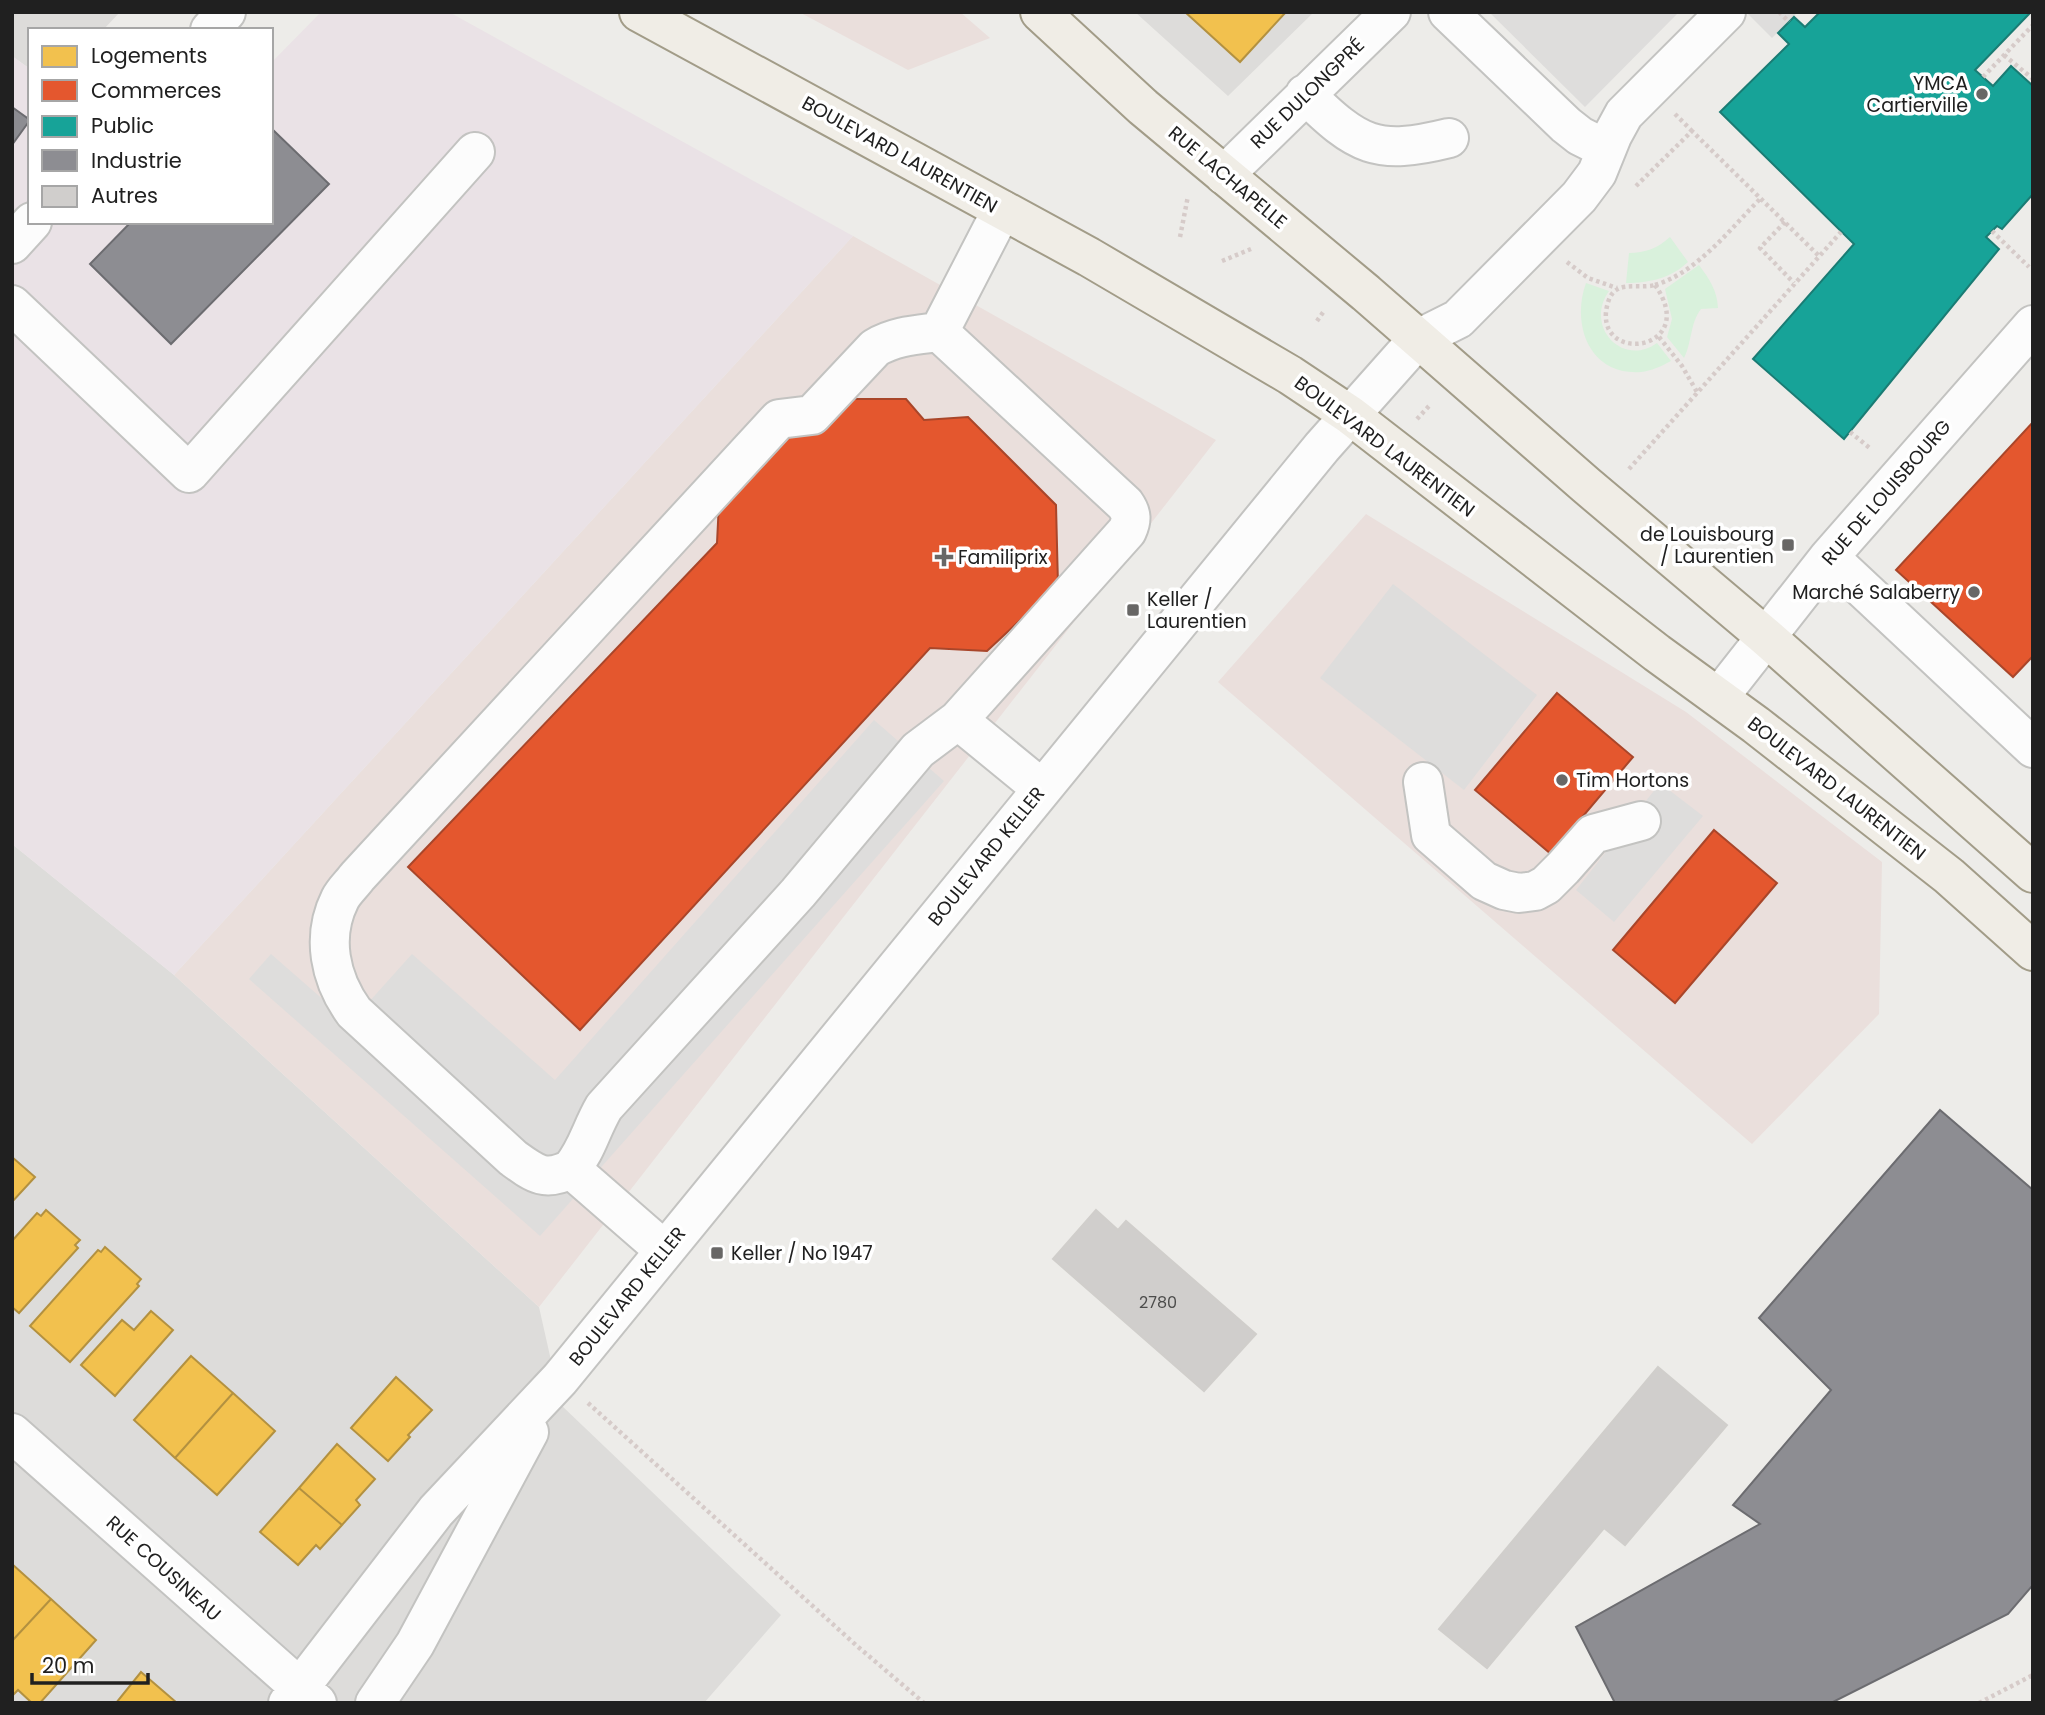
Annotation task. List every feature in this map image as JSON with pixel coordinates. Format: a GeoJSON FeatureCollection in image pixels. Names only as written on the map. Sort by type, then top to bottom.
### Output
{"type":"FeatureCollection","features":[{"type":"Feature","properties":{"kind":"main road","name":"BOULEVARD LAURENTIEN"},"geometry":{"type":"LineString","coordinates":[[639,12],[1089,257],[1275,366],[1350,415],[1949,876],[2033,951]]}},
{"type":"Feature","properties":{"kind":"main road","name":"RUE LACHAPELLE"},"geometry":{"type":"LineString","coordinates":[[1040,12],[1143,107],[1418,340]]}},
{"type":"Feature","properties":{"kind":"main road"},"geometry":{"type":"LineString","coordinates":[[1418,340],[2029,862]]}},
{"type":"Feature","properties":{"kind":"street"},"geometry":{"type":"LineString","coordinates":[[212,28],[226,12]]}},
{"type":"Feature","properties":{"kind":"street","name":"RUE DULONGPRÉ"},"geometry":{"type":"LineString","coordinates":[[1224,175],[1391,12]]}},
{"type":"Feature","properties":{"kind":"street"},"geometry":{"type":"LineString","coordinates":[[1448,12],[1566,125],[1580,136],[1606,149]]}},
{"type":"Feature","properties":{"kind":"street"},"geometry":{"type":"LineString","coordinates":[[1418,340],[1458,320],[1579,197],[1597,173],[1606,149],[1625,114],[1726,12]]}},
{"type":"Feature","properties":{"kind":"street"},"geometry":{"type":"LineString","coordinates":[[1305,94],[1334,123],[1367,143],[1392,148],[1450,138]]}},
{"type":"Feature","properties":{"kind":"street"},"geometry":{"type":"LineString","coordinates":[[12,305],[189,472],[475,152]]}},
{"type":"Feature","properties":{"kind":"street"},"geometry":{"type":"LineString","coordinates":[[939,332],[1002,209]]}},
{"type":"Feature","properties":{"kind":"street"},"geometry":{"type":"LineString","coordinates":[[12,244],[30,224]]}},
{"type":"Feature","properties":{"kind":"street","name":"RUE DE LOUISBOURG"},"geometry":{"type":"LineString","coordinates":[[1718,697],[1829,557],[2033,325]]}},
{"type":"Feature","properties":{"kind":"street"},"geometry":{"type":"LineString","coordinates":[[939,332],[1125,504],[1131,512],[1127,531],[958,720],[918,750],[797,893],[604,1107],[595,1122],[583,1155],[571,1169],[557,1176],[545,1176],[530,1171],[354,1012],[341,994],[330,952],[332,921],[341,898],[357,877],[779,419],[812,415],[875,348],[887,341],[939,332]]}},
{"type":"Feature","properties":{"kind":"street","name":"BOULEVARD KELLER"},"geometry":{"type":"LineString","coordinates":[[302,1698],[436,1511],[560,1379],[1041,788],[1350,415],[1418,340]]}},
{"type":"Feature","properties":{"kind":"street"},"geometry":{"type":"LineString","coordinates":[[1829,557],[2032,746]]}},
{"type":"Feature","properties":{"kind":"street"},"geometry":{"type":"LineString","coordinates":[[958,720],[1041,788]]}},
{"type":"Feature","properties":{"kind":"street"},"geometry":{"type":"LineString","coordinates":[[1423,782],[1431,835],[1484,881],[1519,893],[1535,891],[1546,885],[1593,834],[1641,821]]}},
{"type":"Feature","properties":{"kind":"street"},"geometry":{"type":"LineString","coordinates":[[571,1169],[664,1250]]}},
{"type":"Feature","properties":{"kind":"street","name":"BOULEVARD KELLER"},"geometry":{"type":"LineString","coordinates":[[375,1703],[415,1644],[560,1379]]}},
{"type":"Feature","properties":{"kind":"street","name":"RUE COUSINEAU"},"geometry":{"type":"LineString","coordinates":[[12,1433],[302,1698]]}},
{"type":"Feature","properties":{"kind":"path"},"geometry":{"type":"LineString","coordinates":[[1779,12],[1789,22]]}},
{"type":"Feature","properties":{"kind":"path"},"geometry":{"type":"LineString","coordinates":[[1983,77],[2033,25]]}},
{"type":"Feature","properties":{"kind":"path"},"geometry":{"type":"LineString","coordinates":[[2004,54],[2033,79]]}},
{"type":"Feature","properties":{"kind":"path"},"geometry":{"type":"LineString","coordinates":[[1633,190],[1692,131],[1819,256]]}},
{"type":"Feature","properties":{"kind":"path"},"geometry":{"type":"LineString","coordinates":[[1180,237],[1188,195]]}},
{"type":"Feature","properties":{"kind":"path"},"geometry":{"type":"LineString","coordinates":[[1563,258],[1588,278],[1618,288],[1668,282],[1696,262],[1760,198]]}},
{"type":"Feature","properties":{"kind":"path"},"geometry":{"type":"LineString","coordinates":[[1785,222],[1760,248],[1794,283]]}},
{"type":"Feature","properties":{"kind":"path"},"geometry":{"type":"LineString","coordinates":[[1992,231],[2029,267]]}},
{"type":"Feature","properties":{"kind":"path"},"geometry":{"type":"LineString","coordinates":[[1629,469],[1842,232]]}},
{"type":"Feature","properties":{"kind":"path"},"geometry":{"type":"LineString","coordinates":[[1222,261],[1251,249]]}},
{"type":"Feature","properties":{"kind":"path"},"geometry":{"type":"LineString","coordinates":[[1618,288],[1611,294],[1607,305],[1605,317],[1608,328],[1613,339],[1642,345],[1659,337],[1664,328],[1668,306],[1655,285]]}},
{"type":"Feature","properties":{"kind":"path"},"geometry":{"type":"LineString","coordinates":[[1317,321],[1324,311]]}},
{"type":"Feature","properties":{"kind":"path"},"geometry":{"type":"LineString","coordinates":[[1659,337],[1682,366],[1697,392]]}},
{"type":"Feature","properties":{"kind":"path"},"geometry":{"type":"LineString","coordinates":[[1412,425],[1429,406]]}},
{"type":"Feature","properties":{"kind":"path"},"geometry":{"type":"LineString","coordinates":[[1850,432],[1871,449]]}},
{"type":"Feature","properties":{"kind":"path"},"geometry":{"type":"LineString","coordinates":[[594,1409],[847,1638],[924,1703]]}},
{"type":"Feature","properties":{"kind":"path"},"geometry":{"type":"LineString","coordinates":[[1979,1703],[2033,1675]]}},
{"type":"Feature","properties":{"kind":"shaded area"},"geometry":{"type":"Polygon","coordinates":[[[12,12],[120,12],[105,28],[28,28],[28,68],[12,56],[12,12]]]}},
{"type":"Feature","properties":{"kind":"shaded area"},"geometry":{"type":"Polygon","coordinates":[[[321,12],[449,12],[853,236],[174,975],[12,844],[12,56],[28,68],[28,224],[273,224],[273,61],[321,12]]]}},
{"type":"Feature","properties":{"kind":"shaded area"},"geometry":{"type":"Polygon","coordinates":[[[799,12],[960,12],[990,38],[908,70],[799,12]]]}},
{"type":"Feature","properties":{"kind":"shaded area"},"geometry":{"type":"Polygon","coordinates":[[[1135,12],[1314,12],[1228,96],[1135,12]]]}},
{"type":"Feature","properties":{"kind":"shaded area"},"geometry":{"type":"Polygon","coordinates":[[[1489,12],[1679,12],[1585,107],[1489,12]]]}},
{"type":"Feature","properties":{"kind":"shaded area"},"geometry":{"type":"Polygon","coordinates":[[[1746,12],[1798,12],[1772,38],[1746,12]]]}},
{"type":"Feature","properties":{"kind":"shaded area"},"geometry":{"type":"Polygon","coordinates":[[[853,236],[1216,440],[539,1307],[174,975],[853,236]]]}},
{"type":"Feature","properties":{"kind":"shaded area"},"geometry":{"type":"Polygon","coordinates":[[[1366,514],[1686,712],[1882,862],[1879,1014],[1752,1144],[1218,682],[1366,514]]]}},
{"type":"Feature","properties":{"kind":"shaded area"},"geometry":{"type":"Polygon","coordinates":[[[1393,584],[1537,695],[1464,790],[1320,678],[1393,584]]]}},
{"type":"Feature","properties":{"kind":"shaded area"},"geometry":{"type":"Polygon","coordinates":[[[874,720],[944,781],[540,1236],[249,979],[271,954],[350,1023],[412,954],[555,1080],[874,720]]]}},
{"type":"Feature","properties":{"kind":"shaded area"},"geometry":{"type":"Polygon","coordinates":[[[1660,783],[1703,816],[1614,922],[1576,890],[1660,783]]]}},
{"type":"Feature","properties":{"kind":"shaded area"},"geometry":{"type":"Polygon","coordinates":[[[12,844],[174,975],[539,1307],[561,1405],[781,1615],[704,1703],[12,1703],[12,844]]]}},
{"type":"Feature","properties":{"kind":"green space"},"geometry":{"type":"Polygon","coordinates":[[[1670,237],[1688,262],[1675,272],[1660,278],[1626,283],[1629,253],[1651,249],[1670,237]]]}},
{"type":"Feature","properties":{"kind":"green space"},"geometry":{"type":"Polygon","coordinates":[[[1699,265],[1712,285],[1718,308],[1701,309],[1684,358],[1667,337],[1672,319],[1665,289],[1699,265]]]}},
{"type":"Feature","properties":{"kind":"green space"},"geometry":{"type":"Polygon","coordinates":[[[1586,283],[1609,291],[1602,304],[1601,317],[1610,340],[1631,350],[1644,349],[1657,343],[1671,361],[1641,372],[1623,371],[1608,366],[1597,356],[1588,344],[1583,330],[1582,299],[1586,283]]]}},
{"type":"Feature","properties":{"kind":"building: Logements"},"geometry":{"type":"Polygon","coordinates":[[[1185,12],[1286,12],[1240,62],[1185,12]]]}},
{"type":"Feature","properties":{"kind":"building: Logements"},"geometry":{"type":"Polygon","coordinates":[[[12,1157],[35,1177],[12,1202],[12,1157]]]}},
{"type":"Feature","properties":{"kind":"building: Logements"},"geometry":{"type":"Polygon","coordinates":[[[46,1210],[80,1240],[75,1245],[78,1248],[19,1313],[12,1307],[12,1241],[37,1213],[41,1216],[46,1210]]]}},
{"type":"Feature","properties":{"kind":"building: Logements"},"geometry":{"type":"Polygon","coordinates":[[[105,1247],[141,1279],[137,1284],[139,1286],[70,1362],[30,1326],[98,1250],[101,1252],[105,1247]]]}},
{"type":"Feature","properties":{"kind":"building: Logements"},"geometry":{"type":"Polygon","coordinates":[[[151,1311],[173,1330],[115,1396],[81,1365],[122,1320],[134,1330],[151,1311]]]}},
{"type":"Feature","properties":{"kind":"building: Logements"},"geometry":{"type":"Polygon","coordinates":[[[191,1356],[233,1393],[175,1458],[134,1420],[191,1356]]]}},
{"type":"Feature","properties":{"kind":"building: Logements"},"geometry":{"type":"Polygon","coordinates":[[[396,1377],[432,1410],[388,1461],[351,1428],[396,1377]]]}},
{"type":"Feature","properties":{"kind":"building: Logements"},"geometry":{"type":"Polygon","coordinates":[[[233,1393],[275,1431],[217,1495],[175,1458],[233,1393]]]}},
{"type":"Feature","properties":{"kind":"building: Logements"},"geometry":{"type":"Polygon","coordinates":[[[337,1444],[375,1479],[356,1500],[360,1505],[342,1525],[299,1488],[337,1444]]]}},
{"type":"Feature","properties":{"kind":"building: Logements"},"geometry":{"type":"Polygon","coordinates":[[[299,1488],[342,1525],[320,1549],[316,1545],[298,1565],[260,1532],[299,1488]]]}},
{"type":"Feature","properties":{"kind":"building: Logements"},"geometry":{"type":"Polygon","coordinates":[[[12,1564],[51,1599],[12,1641],[12,1564]]]}},
{"type":"Feature","properties":{"kind":"building: Logements"},"geometry":{"type":"Polygon","coordinates":[[[51,1599],[96,1640],[40,1703],[32,1703],[18,1690],[12,1696],[12,1641],[51,1599]]]}},
{"type":"Feature","properties":{"kind":"building: Logements"},"geometry":{"type":"Polygon","coordinates":[[[141,1672],[177,1703],[116,1703],[141,1672]]]}},
{"type":"Feature","properties":{"kind":"building: Commerces"},"geometry":{"type":"Polygon","coordinates":[[[843,399],[906,399],[924,420],[968,417],[1056,505],[1058,585],[987,651],[930,648],[580,1030],[408,867],[717,543],[719,502],[784,430],[843,399]]]}},
{"type":"Feature","properties":{"kind":"building: Commerces"},"geometry":{"type":"Polygon","coordinates":[[[2033,422],[2033,656],[2013,677],[1896,570],[2033,422]]]}},
{"type":"Feature","properties":{"kind":"building: Commerces"},"geometry":{"type":"Polygon","coordinates":[[[1557,693],[1633,757],[1551,854],[1475,790],[1557,693]]]}},
{"type":"Feature","properties":{"kind":"building: Commerces"},"geometry":{"type":"Polygon","coordinates":[[[1714,830],[1777,883],[1675,1003],[1613,950],[1714,830]]]}},
{"type":"Feature","properties":{"kind":"building: Public"},"geometry":{"type":"Polygon","coordinates":[[[1820,12],[2031,12],[1975,70],[1993,86],[2011,66],[2033,86],[2033,194],[2002,229],[1997,226],[1986,237],[1999,249],[1844,439],[1753,359],[1854,244],[1720,112],[1789,44],[1778,33],[1794,17],[1805,27],[1820,12]]]}},
{"type":"Feature","properties":{"kind":"building: Industrie"},"geometry":{"type":"Polygon","coordinates":[[[12,107],[28,119],[28,123],[12,145],[12,107]]]}},
{"type":"Feature","properties":{"kind":"building: Industrie"},"geometry":{"type":"Polygon","coordinates":[[[273,130],[329,184],[171,344],[90,264],[129,224],[273,224],[273,130]]]}},
{"type":"Feature","properties":{"kind":"building: Industrie"},"geometry":{"type":"Polygon","coordinates":[[[1940,1110],[2033,1190],[2033,1585],[2008,1614],[1831,1703],[1615,1703],[1576,1627],[1760,1524],[1733,1505],[1831,1390],[1759,1318],[1940,1110]]]}},
{"type":"Feature","properties":{"kind":"building: Autres"},"geometry":{"type":"Polygon","coordinates":[[[1096,1210],[1118,1230],[1126,1221],[1256,1334],[1204,1391],[1053,1259],[1096,1210]]]}},
{"type":"Feature","properties":{"kind":"building: Autres"},"geometry":{"type":"Polygon","coordinates":[[[1658,1367],[1727,1425],[1625,1545],[1604,1528],[1487,1668],[1439,1629],[1658,1367]]]}},
{"type":"Feature","properties":{"kind":"place","name":"YMCA Cartierville"},"geometry":{"type":"Point","coordinates":[1982,94]}},
{"type":"Feature","properties":{"kind":"place","name":"de Louisbourg / Laurentien"},"geometry":{"type":"Point","coordinates":[1788,545]}},
{"type":"Feature","properties":{"kind":"place","name":"Familiprix"},"geometry":{"type":"Point","coordinates":[944,557]}},
{"type":"Feature","properties":{"kind":"place","name":"Marché Salaberry"},"geometry":{"type":"Point","coordinates":[1974,592]}},
{"type":"Feature","properties":{"kind":"place","name":"Keller / Laurentien"},"geometry":{"type":"Point","coordinates":[1133,610]}},
{"type":"Feature","properties":{"kind":"place","name":"Tim Hortons"},"geometry":{"type":"Point","coordinates":[1562,780]}},
{"type":"Feature","properties":{"kind":"place","name":"Keller / No 1947"},"geometry":{"type":"Point","coordinates":[717,1253]}}]}
